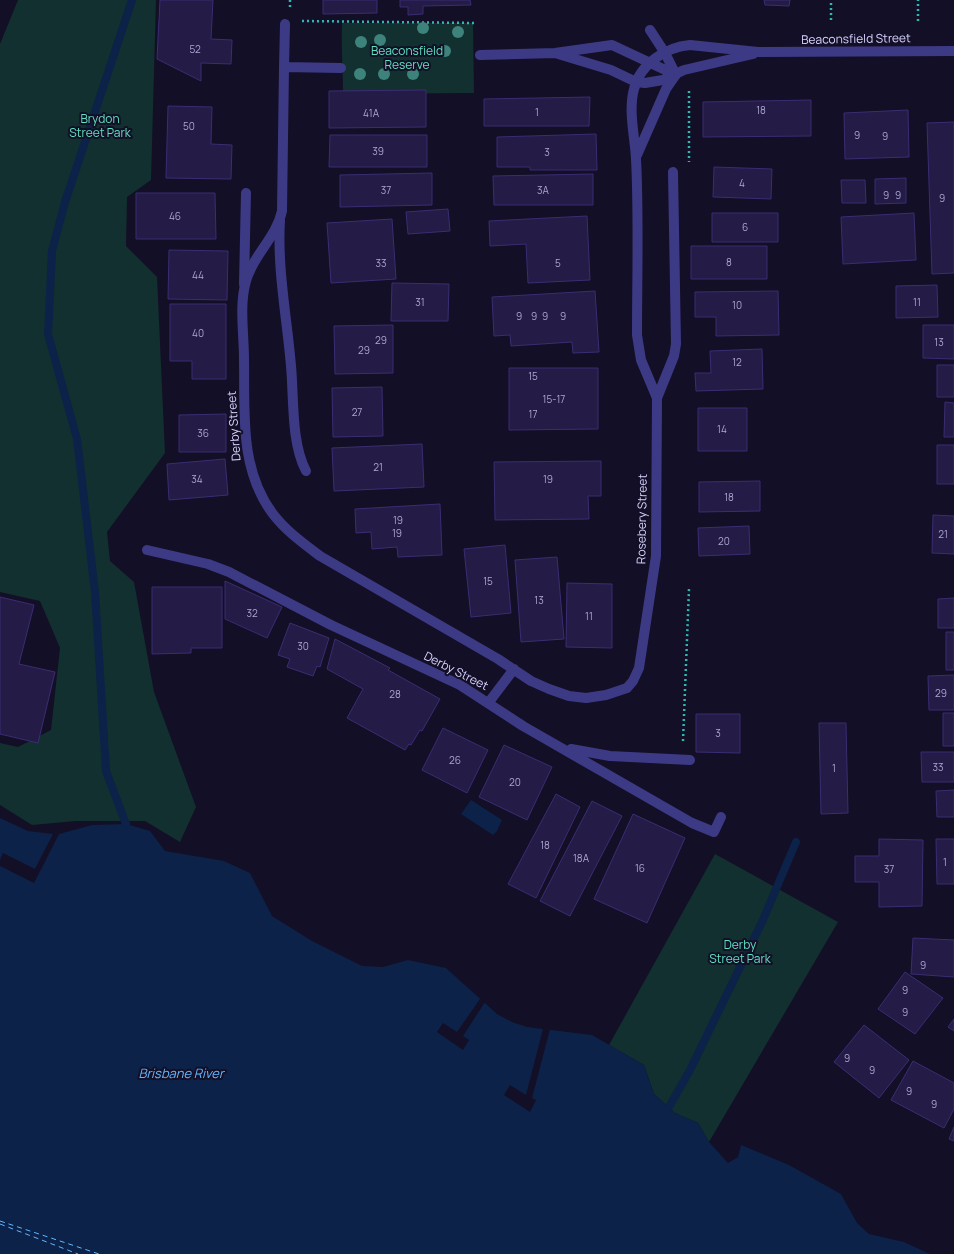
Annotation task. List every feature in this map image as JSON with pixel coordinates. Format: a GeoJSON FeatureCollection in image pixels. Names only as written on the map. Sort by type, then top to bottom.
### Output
{"type":"FeatureCollection","features":[{"type":"Feature","properties":{"kind":"street","name":"Derby Street"},"geometry":{"type":"LineString","coordinates":[[285,24],[282,207],[280,220],[281,275],[287,320],[296,429],[300,456],[306,471]]}},
{"type":"Feature","properties":{"kind":"street"},"geometry":{"type":"LineString","coordinates":[[650,30],[665,53],[676,75]]}},
{"type":"Feature","properties":{"kind":"street","name":"Beaconsfield Street"},"geometry":{"type":"LineString","coordinates":[[636,82],[651,62],[680,46],[690,45],[758,52],[954,51]]}},
{"type":"Feature","properties":{"kind":"street","name":"Beaconsfield Street"},"geometry":{"type":"LineString","coordinates":[[480,55],[555,53],[612,46],[651,62],[676,75]]}},
{"type":"Feature","properties":{"kind":"street","name":"Beaconsfield Street"},"geometry":{"type":"LineString","coordinates":[[555,53],[616,72],[636,82],[645,83],[658,81],[676,75],[684,70],[758,52]]}},
{"type":"Feature","properties":{"kind":"street"},"geometry":{"type":"LineString","coordinates":[[284,67],[342,68]]}},
{"type":"Feature","properties":{"kind":"street","name":"Rosebery Street"},"geometry":{"type":"LineString","coordinates":[[636,159],[666,88],[676,75]]}},
{"type":"Feature","properties":{"kind":"street","name":"Rosebery Street"},"geometry":{"type":"LineString","coordinates":[[636,82],[632,105],[636,159],[637,342],[641,360],[657,398]]}},
{"type":"Feature","properties":{"kind":"street","name":"Rosebery Street"},"geometry":{"type":"LineString","coordinates":[[630,685],[639,668],[656,560],[657,398],[674,356],[676,344],[673,172]]}},
{"type":"Feature","properties":{"kind":"street"},"geometry":{"type":"LineString","coordinates":[[244,290],[246,194]]}},
{"type":"Feature","properties":{"kind":"street","name":"Derby Street"},"geometry":{"type":"LineString","coordinates":[[280,220],[273,236],[252,264],[244,290],[244,391],[247,446],[255,480],[274,515],[291,533],[320,556],[540,685],[580,698],[612,694],[630,685]]}},
{"type":"Feature","properties":{"kind":"street","name":"Derby Street"},"geometry":{"type":"LineString","coordinates":[[147,550],[208,564],[229,572],[331,625],[460,685],[489,702],[523,726],[692,823],[714,832],[722,817]]}},
{"type":"Feature","properties":{"kind":"street","name":"Derby Street"},"geometry":{"type":"LineString","coordinates":[[489,702],[514,669]]}},
{"type":"Feature","properties":{"kind":"street","name":"Derby Street"},"geometry":{"type":"LineString","coordinates":[[563,748],[610,756],[686,759]]}},
{"type":"Feature","properties":{"kind":"path"},"geometry":{"type":"LineString","coordinates":[[831,0],[831,20]]}},
{"type":"Feature","properties":{"kind":"path"},"geometry":{"type":"LineString","coordinates":[[918,0],[918,21]]}},
{"type":"Feature","properties":{"kind":"path"},"geometry":{"type":"LineString","coordinates":[[330,22],[476,23]]}},
{"type":"Feature","properties":{"kind":"path"},"geometry":{"type":"LineString","coordinates":[[689,88],[689,166]]}},
{"type":"Feature","properties":{"kind":"path"},"geometry":{"type":"LineString","coordinates":[[686,759],[689,590]]}},
{"type":"Feature","properties":{"kind":"green space","name":"Brydon Street Park"},"geometry":{"type":"Polygon","coordinates":[[[18,0],[156,0],[151,180],[127,197],[126,246],[157,277],[165,453],[107,532],[110,561],[134,582],[154,692],[196,807],[180,842],[145,821],[76,821],[32,825],[0,805],[0,743],[18,747],[51,730],[60,648],[40,601],[0,592],[0,44],[18,0]]]}},
{"type":"Feature","properties":{"kind":"green space","name":"Beaconsfield Reserve"},"geometry":{"type":"Polygon","coordinates":[[[342,23],[473,23],[474,93],[343,94],[342,23]]]}},
{"type":"Feature","properties":{"kind":"green space","name":"Derby Street Park"},"geometry":{"type":"Polygon","coordinates":[[[715,854],[838,922],[709,1142],[698,1123],[675,1113],[654,1094],[644,1065],[609,1045],[715,854]]]}},
{"type":"Feature","properties":{"kind":"water"},"geometry":{"type":"Polygon","coordinates":[[[471,800],[502,820],[497,831],[493,835],[461,814],[471,800]]]}},
{"type":"Feature","properties":{"kind":"water","name":"Brisbane River"},"geometry":{"type":"Polygon","coordinates":[[[0,818],[28,831],[53,834],[59,834],[92,825],[126,824],[150,831],[165,851],[224,861],[250,873],[272,916],[312,941],[362,966],[383,967],[408,960],[446,968],[497,1014],[512,1022],[527,1027],[592,1035],[644,1065],[654,1094],[675,1113],[698,1123],[709,1142],[728,1163],[738,1157],[741,1145],[789,1165],[841,1194],[857,1223],[869,1234],[904,1242],[930,1254],[0,1254],[0,818]]]}},
{"type":"Feature","properties":{"kind":"pier"},"geometry":{"type":"Polygon","coordinates":[[[53,834],[59,834],[34,883],[0,866],[0,860],[3,853],[35,869],[53,834]]]}},
{"type":"Feature","properties":{"kind":"pier"},"geometry":{"type":"Polygon","coordinates":[[[480,999],[485,1002],[463,1036],[469,1040],[463,1050],[437,1032],[443,1023],[457,1032],[480,999]]]}},
{"type":"Feature","properties":{"kind":"pier"},"geometry":{"type":"Polygon","coordinates":[[[543,1029],[550,1029],[532,1098],[536,1100],[530,1112],[504,1095],[510,1085],[526,1095],[543,1029]]]}},
{"type":"Feature","properties":{"kind":"building"},"geometry":{"type":"Polygon","coordinates":[[[160,0],[213,0],[211,39],[232,40],[231,64],[201,63],[201,81],[157,59],[160,0]]]}},
{"type":"Feature","properties":{"kind":"building"},"geometry":{"type":"Polygon","coordinates":[[[323,0],[377,0],[377,13],[323,14],[323,0]]]}},
{"type":"Feature","properties":{"kind":"building"},"geometry":{"type":"Polygon","coordinates":[[[400,0],[470,0],[471,5],[423,6],[423,14],[408,15],[408,7],[400,7],[400,0]]]}},
{"type":"Feature","properties":{"kind":"building"},"geometry":{"type":"Polygon","coordinates":[[[764,0],[790,0],[789,6],[765,5],[764,0]]]}},
{"type":"Feature","properties":{"kind":"building"},"geometry":{"type":"Polygon","coordinates":[[[426,90],[426,127],[329,128],[329,91],[426,90]]]}},
{"type":"Feature","properties":{"kind":"building"},"geometry":{"type":"Polygon","coordinates":[[[590,97],[589,126],[484,126],[484,99],[590,97]]]}},
{"type":"Feature","properties":{"kind":"building"},"geometry":{"type":"Polygon","coordinates":[[[811,100],[811,136],[703,137],[703,102],[811,100]]]}},
{"type":"Feature","properties":{"kind":"building"},"geometry":{"type":"Polygon","coordinates":[[[168,106],[212,107],[211,144],[232,145],[231,179],[166,178],[168,106]]]}},
{"type":"Feature","properties":{"kind":"building"},"geometry":{"type":"Polygon","coordinates":[[[908,110],[909,157],[845,159],[844,113],[908,110]]]}},
{"type":"Feature","properties":{"kind":"building"},"geometry":{"type":"Polygon","coordinates":[[[954,122],[954,273],[932,274],[927,123],[954,122]]]}},
{"type":"Feature","properties":{"kind":"building"},"geometry":{"type":"Polygon","coordinates":[[[596,134],[597,170],[530,170],[530,167],[497,167],[497,137],[596,134]]]}},
{"type":"Feature","properties":{"kind":"building"},"geometry":{"type":"Polygon","coordinates":[[[330,135],[427,135],[427,167],[329,167],[330,135]]]}},
{"type":"Feature","properties":{"kind":"building"},"geometry":{"type":"Polygon","coordinates":[[[714,167],[772,169],[771,199],[713,197],[714,167]]]}},
{"type":"Feature","properties":{"kind":"building"},"geometry":{"type":"Polygon","coordinates":[[[432,173],[432,205],[340,207],[340,175],[432,173]]]}},
{"type":"Feature","properties":{"kind":"building"},"geometry":{"type":"Polygon","coordinates":[[[593,174],[593,205],[494,205],[493,176],[593,174]]]}},
{"type":"Feature","properties":{"kind":"building"},"geometry":{"type":"Polygon","coordinates":[[[906,178],[906,203],[875,204],[875,179],[906,178]]]}},
{"type":"Feature","properties":{"kind":"building"},"geometry":{"type":"Polygon","coordinates":[[[841,180],[865,180],[866,203],[842,203],[841,180]]]}},
{"type":"Feature","properties":{"kind":"building"},"geometry":{"type":"Polygon","coordinates":[[[136,193],[215,193],[216,239],[136,239],[136,193]]]}},
{"type":"Feature","properties":{"kind":"building"},"geometry":{"type":"Polygon","coordinates":[[[448,209],[450,231],[408,234],[406,212],[448,209]]]}},
{"type":"Feature","properties":{"kind":"building"},"geometry":{"type":"Polygon","coordinates":[[[712,213],[778,213],[778,242],[712,242],[712,213]]]}},
{"type":"Feature","properties":{"kind":"building"},"geometry":{"type":"Polygon","coordinates":[[[914,213],[916,260],[843,264],[841,217],[914,213]]]}},
{"type":"Feature","properties":{"kind":"building"},"geometry":{"type":"Polygon","coordinates":[[[587,216],[590,280],[528,283],[526,244],[490,246],[489,221],[587,216]]]}},
{"type":"Feature","properties":{"kind":"building"},"geometry":{"type":"Polygon","coordinates":[[[392,219],[396,279],[331,283],[327,223],[392,219]]]}},
{"type":"Feature","properties":{"kind":"building"},"geometry":{"type":"Polygon","coordinates":[[[691,246],[767,246],[767,279],[691,279],[691,246]]]}},
{"type":"Feature","properties":{"kind":"building"},"geometry":{"type":"Polygon","coordinates":[[[169,250],[228,251],[227,300],[168,299],[169,250]]]}},
{"type":"Feature","properties":{"kind":"building"},"geometry":{"type":"Polygon","coordinates":[[[392,283],[449,284],[448,321],[391,321],[392,283]]]}},
{"type":"Feature","properties":{"kind":"building"},"geometry":{"type":"Polygon","coordinates":[[[937,285],[938,317],[896,318],[896,286],[937,285]]]}},
{"type":"Feature","properties":{"kind":"building"},"geometry":{"type":"Polygon","coordinates":[[[595,291],[599,352],[573,353],[572,342],[511,346],[510,335],[494,336],[492,297],[595,291]]]}},
{"type":"Feature","properties":{"kind":"building"},"geometry":{"type":"Polygon","coordinates":[[[778,291],[779,335],[716,336],[716,317],[695,317],[695,292],[778,291]]]}},
{"type":"Feature","properties":{"kind":"building"},"geometry":{"type":"Polygon","coordinates":[[[170,304],[226,304],[226,379],[192,379],[192,361],[170,361],[170,304]]]}},
{"type":"Feature","properties":{"kind":"building"},"geometry":{"type":"Polygon","coordinates":[[[393,325],[393,373],[335,374],[334,326],[393,325]]]}},
{"type":"Feature","properties":{"kind":"building"},"geometry":{"type":"Polygon","coordinates":[[[923,325],[954,325],[954,359],[923,358],[923,325]]]}},
{"type":"Feature","properties":{"kind":"building"},"geometry":{"type":"Polygon","coordinates":[[[762,349],[763,389],[696,391],[695,373],[711,373],[710,351],[762,349]]]}},
{"type":"Feature","properties":{"kind":"building"},"geometry":{"type":"Polygon","coordinates":[[[937,365],[954,365],[954,397],[937,397],[937,365]]]}},
{"type":"Feature","properties":{"kind":"building"},"geometry":{"type":"Polygon","coordinates":[[[509,368],[598,368],[598,429],[509,430],[509,368]]]}},
{"type":"Feature","properties":{"kind":"building"},"geometry":{"type":"Polygon","coordinates":[[[382,387],[383,436],[333,437],[332,388],[382,387]]]}},
{"type":"Feature","properties":{"kind":"building"},"geometry":{"type":"Polygon","coordinates":[[[945,402],[954,403],[954,437],[944,437],[945,402]]]}},
{"type":"Feature","properties":{"kind":"building"},"geometry":{"type":"Polygon","coordinates":[[[698,408],[747,408],[747,451],[698,451],[698,408]]]}},
{"type":"Feature","properties":{"kind":"building"},"geometry":{"type":"Polygon","coordinates":[[[226,414],[226,452],[179,452],[179,415],[226,414]]]}},
{"type":"Feature","properties":{"kind":"building"},"geometry":{"type":"Polygon","coordinates":[[[422,444],[424,487],[334,491],[332,448],[422,444]]]}},
{"type":"Feature","properties":{"kind":"building"},"geometry":{"type":"Polygon","coordinates":[[[937,445],[954,445],[954,484],[937,484],[937,445]]]}},
{"type":"Feature","properties":{"kind":"building"},"geometry":{"type":"Polygon","coordinates":[[[225,459],[228,495],[169,500],[167,464],[225,459]]]}},
{"type":"Feature","properties":{"kind":"building"},"geometry":{"type":"Polygon","coordinates":[[[601,461],[601,496],[588,496],[589,519],[495,520],[494,462],[601,461]]]}},
{"type":"Feature","properties":{"kind":"building"},"geometry":{"type":"Polygon","coordinates":[[[760,481],[760,511],[699,512],[699,482],[760,481]]]}},
{"type":"Feature","properties":{"kind":"building"},"geometry":{"type":"Polygon","coordinates":[[[440,504],[442,555],[398,557],[397,547],[372,549],[371,532],[356,533],[355,509],[440,504]]]}},
{"type":"Feature","properties":{"kind":"building"},"geometry":{"type":"Polygon","coordinates":[[[933,515],[954,516],[954,554],[932,553],[933,515]]]}},
{"type":"Feature","properties":{"kind":"building"},"geometry":{"type":"Polygon","coordinates":[[[749,526],[750,554],[699,556],[698,528],[749,526]]]}},
{"type":"Feature","properties":{"kind":"building"},"geometry":{"type":"Polygon","coordinates":[[[505,545],[511,613],[471,617],[464,549],[505,545]]]}},
{"type":"Feature","properties":{"kind":"building"},"geometry":{"type":"Polygon","coordinates":[[[557,557],[564,639],[521,642],[515,560],[557,557]]]}},
{"type":"Feature","properties":{"kind":"building"},"geometry":{"type":"Polygon","coordinates":[[[225,581],[282,607],[267,638],[225,619],[225,581]]]}},
{"type":"Feature","properties":{"kind":"building"},"geometry":{"type":"Polygon","coordinates":[[[567,583],[612,584],[612,648],[566,647],[567,583]]]}},
{"type":"Feature","properties":{"kind":"building"},"geometry":{"type":"Polygon","coordinates":[[[152,587],[222,587],[222,648],[191,648],[191,653],[152,654],[152,587]]]}},
{"type":"Feature","properties":{"kind":"building"},"geometry":{"type":"Polygon","coordinates":[[[0,597],[34,605],[19,664],[55,672],[38,743],[0,734],[0,597]]]}},
{"type":"Feature","properties":{"kind":"building"},"geometry":{"type":"Polygon","coordinates":[[[954,598],[954,628],[938,628],[938,599],[954,598]]]}},
{"type":"Feature","properties":{"kind":"building"},"geometry":{"type":"Polygon","coordinates":[[[290,623],[329,638],[320,667],[317,666],[313,676],[287,667],[290,659],[278,655],[290,623]]]}},
{"type":"Feature","properties":{"kind":"building"},"geometry":{"type":"Polygon","coordinates":[[[946,632],[954,632],[954,670],[946,670],[946,632]]]}},
{"type":"Feature","properties":{"kind":"building"},"geometry":{"type":"Polygon","coordinates":[[[335,639],[390,668],[388,670],[440,699],[422,731],[420,730],[411,745],[409,744],[405,750],[347,718],[363,689],[327,669],[335,639]]]}},
{"type":"Feature","properties":{"kind":"building"},"geometry":{"type":"Polygon","coordinates":[[[954,675],[954,710],[929,710],[928,676],[954,675]]]}},
{"type":"Feature","properties":{"kind":"building"},"geometry":{"type":"Polygon","coordinates":[[[943,713],[954,713],[954,746],[943,746],[943,713]]]}},
{"type":"Feature","properties":{"kind":"building"},"geometry":{"type":"Polygon","coordinates":[[[696,714],[740,714],[740,753],[696,752],[696,714]]]}},
{"type":"Feature","properties":{"kind":"building"},"geometry":{"type":"Polygon","coordinates":[[[819,723],[846,723],[848,813],[821,814],[819,723]]]}},
{"type":"Feature","properties":{"kind":"building"},"geometry":{"type":"Polygon","coordinates":[[[443,728],[488,750],[467,793],[422,770],[443,728]]]}},
{"type":"Feature","properties":{"kind":"building"},"geometry":{"type":"Polygon","coordinates":[[[504,745],[552,767],[527,820],[479,797],[504,745]]]}},
{"type":"Feature","properties":{"kind":"building"},"geometry":{"type":"Polygon","coordinates":[[[921,752],[954,752],[954,782],[922,782],[921,752]]]}},
{"type":"Feature","properties":{"kind":"building"},"geometry":{"type":"Polygon","coordinates":[[[954,790],[954,817],[937,817],[936,791],[954,790]]]}},
{"type":"Feature","properties":{"kind":"building"},"geometry":{"type":"Polygon","coordinates":[[[556,794],[580,807],[536,898],[508,884],[556,794]]]}},
{"type":"Feature","properties":{"kind":"building"},"geometry":{"type":"Polygon","coordinates":[[[592,801],[622,816],[570,916],[540,901],[592,801]]]}},
{"type":"Feature","properties":{"kind":"building"},"geometry":{"type":"Polygon","coordinates":[[[633,814],[685,838],[647,923],[594,899],[633,814]]]}},
{"type":"Feature","properties":{"kind":"building"},"geometry":{"type":"Polygon","coordinates":[[[879,839],[923,840],[922,906],[879,907],[879,882],[855,882],[855,856],[879,856],[879,839]]]}},
{"type":"Feature","properties":{"kind":"building"},"geometry":{"type":"Polygon","coordinates":[[[936,839],[954,839],[954,884],[937,884],[936,839]]]}},
{"type":"Feature","properties":{"kind":"building"},"geometry":{"type":"Polygon","coordinates":[[[913,938],[954,940],[954,977],[911,974],[913,938]]]}},
{"type":"Feature","properties":{"kind":"building"},"geometry":{"type":"Polygon","coordinates":[[[905,972],[943,998],[915,1034],[878,1009],[905,972]]]}},
{"type":"Feature","properties":{"kind":"building"},"geometry":{"type":"Polygon","coordinates":[[[954,1019],[954,1031],[948,1027],[954,1019]]]}},
{"type":"Feature","properties":{"kind":"building"},"geometry":{"type":"Polygon","coordinates":[[[864,1025],[909,1060],[879,1098],[834,1062],[864,1025]]]}},
{"type":"Feature","properties":{"kind":"building"},"geometry":{"type":"Polygon","coordinates":[[[913,1061],[954,1083],[954,1109],[944,1128],[891,1100],[913,1061]]]}},
{"type":"Feature","properties":{"kind":"building"},"geometry":{"type":"Polygon","coordinates":[[[954,1127],[954,1141],[949,1139],[954,1127]]]}},
{"type":"Feature","properties":{"kind":"waterway"},"geometry":{"type":"LineString","coordinates":[[126,824],[106,771],[95,592],[77,439],[48,334],[52,251],[65,202],[132,0]]}},
{"type":"Feature","properties":{"kind":"waterway"},"geometry":{"type":"LineString","coordinates":[[669,1107],[690,1070],[762,922],[796,842]]}},
{"type":"Feature","properties":{"kind":"ferry route"},"geometry":{"type":"LineString","coordinates":[[0,1221],[99,1254]]}},
{"type":"Feature","properties":{"kind":"ferry route"},"geometry":{"type":"LineString","coordinates":[[0,1224],[78,1254]]}}]}
